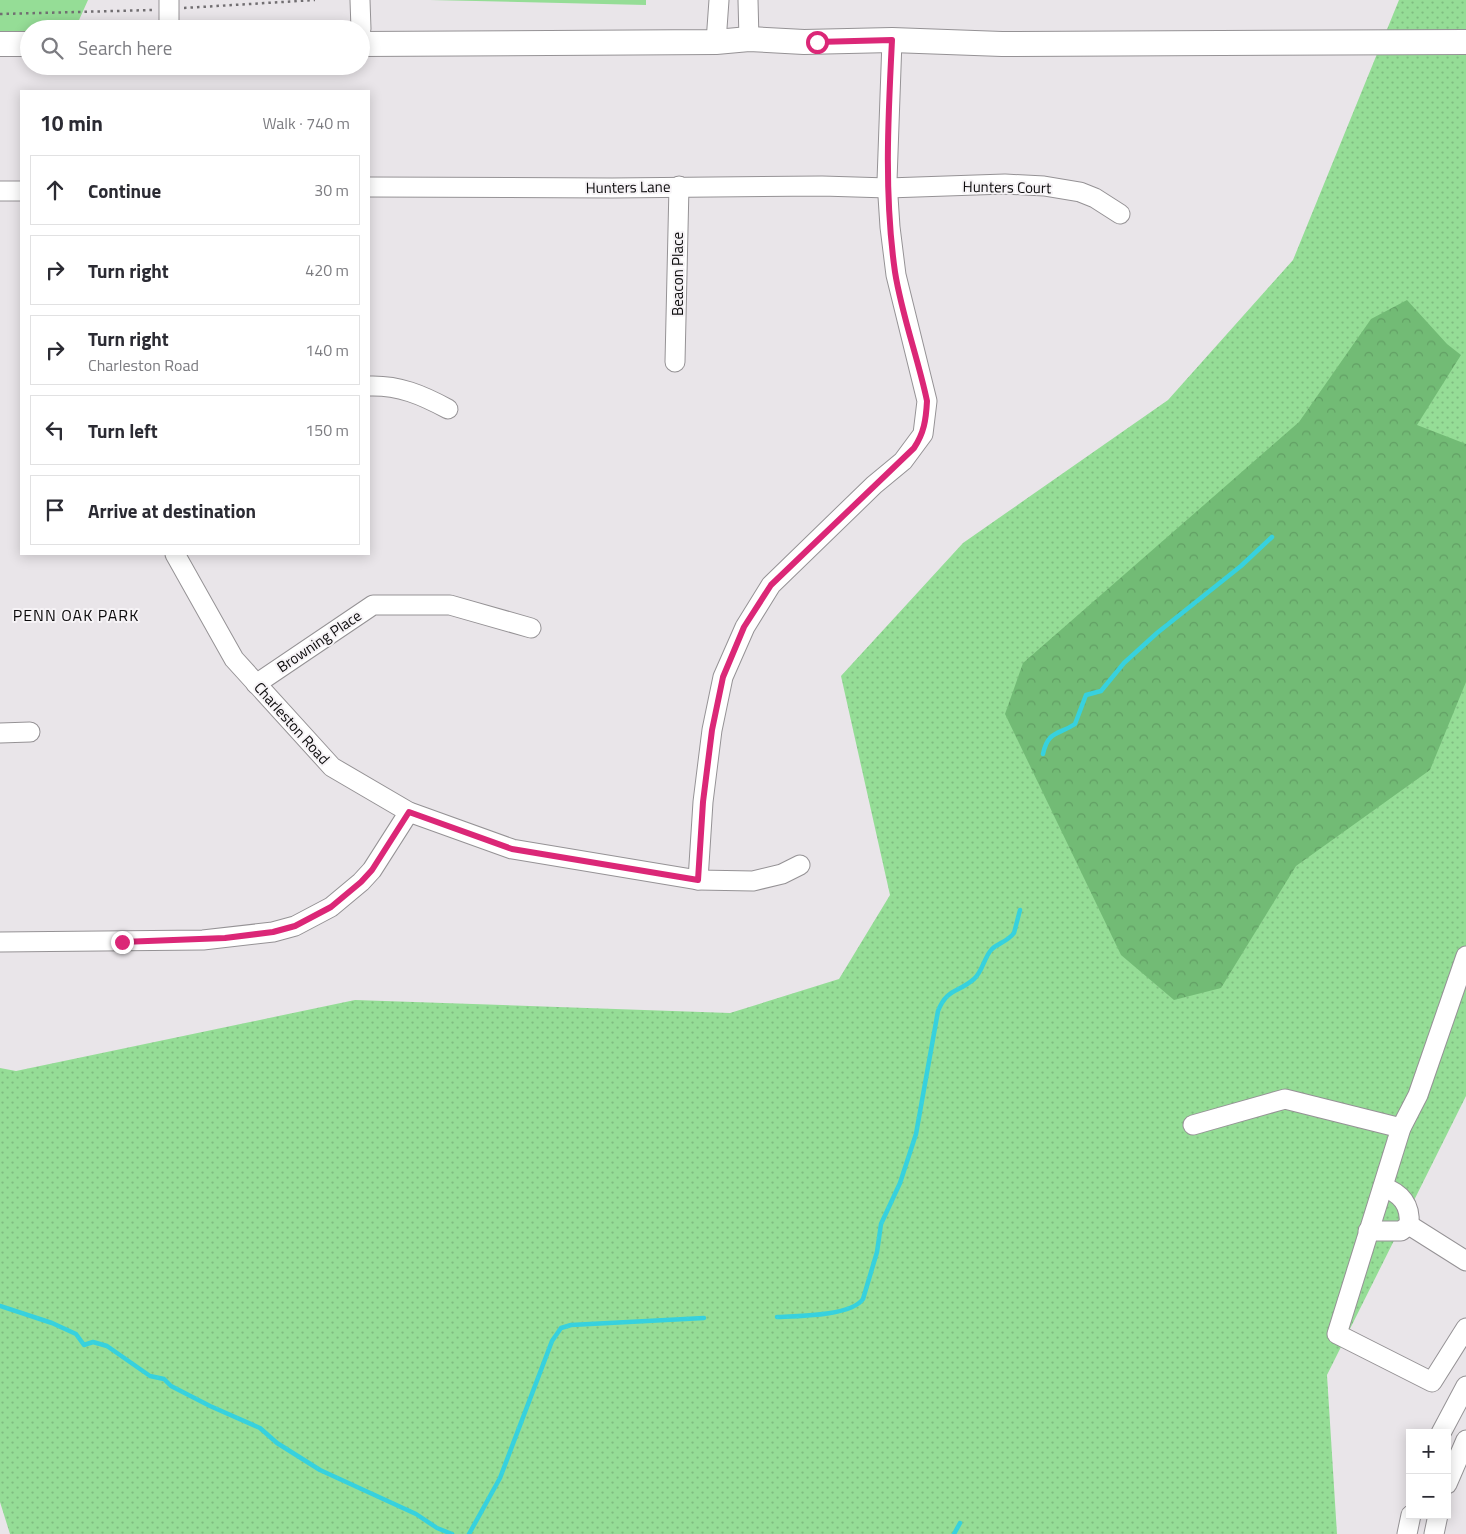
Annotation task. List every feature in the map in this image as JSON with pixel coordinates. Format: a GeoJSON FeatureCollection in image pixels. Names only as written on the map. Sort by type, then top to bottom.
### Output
{"type":"FeatureCollection","features":[{"type":"Feature","properties":{"kind":"main road"},"geometry":{"type":"LineString","coordinates":[[370,44],[716,42],[749,39],[804,42],[892,40],[1002,44],[1466,42]]}},
{"type":"Feature","properties":{"kind":"main road"},"geometry":{"type":"LineString","coordinates":[[0,44],[20,44]]}},
{"type":"Feature","properties":{"kind":"street"},"geometry":{"type":"LineString","coordinates":[[169,0],[169,20]]}},
{"type":"Feature","properties":{"kind":"street"},"geometry":{"type":"LineString","coordinates":[[360,0],[361,20]]}},
{"type":"Feature","properties":{"kind":"street"},"geometry":{"type":"LineString","coordinates":[[716,42],[719,0]]}},
{"type":"Feature","properties":{"kind":"street"},"geometry":{"type":"LineString","coordinates":[[748,0],[749,39]]}},
{"type":"Feature","properties":{"kind":"street"},"geometry":{"type":"LineString","coordinates":[[698,880],[703,802],[712,730],[723,677],[744,627],[771,585],[874,484],[902,461],[923,434],[927,401],[896,274],[888,188],[892,40]]}},
{"type":"Feature","properties":{"kind":"street","name":"Hunters Court"},"geometry":{"type":"LineString","coordinates":[[888,188],[986,184],[1044,186],[1080,192],[1120,214]]}},
{"type":"Feature","properties":{"kind":"street","name":"Hunters Lane"},"geometry":{"type":"LineString","coordinates":[[370,187],[612,188],[680,186],[888,188]]}},
{"type":"Feature","properties":{"kind":"street","name":"Beacon Place"},"geometry":{"type":"LineString","coordinates":[[675,362],[680,186]]}},
{"type":"Feature","properties":{"kind":"street"},"geometry":{"type":"LineString","coordinates":[[0,191],[20,191]]}},
{"type":"Feature","properties":{"kind":"street"},"geometry":{"type":"LineString","coordinates":[[370,386],[390,385],[409,390],[448,409]]}},
{"type":"Feature","properties":{"kind":"street","name":"Charleston Road"},"geometry":{"type":"LineString","coordinates":[[176,555],[234,659],[256,684],[332,767],[409,812],[512,849],[698,880],[753,881],[782,874],[800,866]]}},
{"type":"Feature","properties":{"kind":"street","name":"Browning Place"},"geometry":{"type":"LineString","coordinates":[[256,684],[373,605],[450,605],[531,628]]}},
{"type":"Feature","properties":{"kind":"street"},"geometry":{"type":"LineString","coordinates":[[0,733],[30,732]]}},
{"type":"Feature","properties":{"kind":"street"},"geometry":{"type":"LineString","coordinates":[[0,942],[203,940],[273,932],[295,926],[331,907],[361,882],[372,870],[409,812]]}},
{"type":"Feature","properties":{"kind":"street"},"geometry":{"type":"LineString","coordinates":[[1466,956],[1418,1095],[1401,1128],[1337,1334],[1432,1382],[1466,1328]]}},
{"type":"Feature","properties":{"kind":"street"},"geometry":{"type":"LineString","coordinates":[[1193,1125],[1285,1099],[1401,1128]]}},
{"type":"Feature","properties":{"kind":"street"},"geometry":{"type":"LineString","coordinates":[[1368,1231],[1401,1232],[1409,1225],[1410,1217],[1405,1201],[1393,1190],[1383,1187]]}},
{"type":"Feature","properties":{"kind":"street"},"geometry":{"type":"LineString","coordinates":[[1409,1225],[1466,1261]]}},
{"type":"Feature","properties":{"kind":"street"},"geometry":{"type":"LineString","coordinates":[[1443,1429],[1466,1386]]}},
{"type":"Feature","properties":{"kind":"street"},"geometry":{"type":"LineString","coordinates":[[1451,1475],[1466,1440]]}},
{"type":"Feature","properties":{"kind":"street"},"geometry":{"type":"LineString","coordinates":[[1407,1534],[1410,1519]]}},
{"type":"Feature","properties":{"kind":"street"},"geometry":{"type":"LineString","coordinates":[[1434,1534],[1437,1519]]}},
{"type":"Feature","properties":{"kind":"green space"},"geometry":{"type":"Polygon","coordinates":[[[0,0],[88,0],[79,20],[20,20],[20,44],[0,44],[0,0]]]}},
{"type":"Feature","properties":{"kind":"green space"},"geometry":{"type":"Polygon","coordinates":[[[430,0],[646,0],[646,5],[430,0]]]}},
{"type":"Feature","properties":{"kind":"green space"},"geometry":{"type":"Polygon","coordinates":[[[1399,0],[1466,0],[1466,1096],[1327,1375],[1337,1534],[10,1534],[0,1502],[0,1068],[16,1071],[355,1000],[730,1013],[839,979],[890,895],[841,676],[963,543],[1168,400],[1293,260],[1399,0]]]}},
{"type":"Feature","properties":{"kind":"green space"},"geometry":{"type":"Polygon","coordinates":[[[1407,300],[1447,344],[1461,355],[1417,425],[1466,444],[1466,682],[1430,770],[1296,866],[1221,988],[1174,1000],[1121,955],[1005,714],[1023,663],[1299,422],[1371,319],[1407,300]]]}},
{"type":"Feature","properties":{"kind":"waterway"},"geometry":{"type":"LineString","coordinates":[[1043,754],[1045,746],[1051,737],[1075,724],[1086,695],[1101,691],[1124,663],[1157,633],[1241,566],[1272,537]]}},
{"type":"Feature","properties":{"kind":"waterway"},"geometry":{"type":"LineString","coordinates":[[777,1317],[836,1312],[857,1305],[863,1299],[877,1252],[881,1224],[900,1183],[916,1134],[938,1011],[949,994],[977,976],[992,949],[1014,933],[1020,910]]}},
{"type":"Feature","properties":{"kind":"waterway"},"geometry":{"type":"LineString","coordinates":[[0,1306],[52,1323],[76,1334],[84,1345],[93,1342],[107,1346],[150,1376],[164,1379],[171,1386],[210,1406],[260,1428],[277,1443],[320,1470],[416,1514],[437,1528],[452,1534]]}},
{"type":"Feature","properties":{"kind":"waterway"},"geometry":{"type":"LineString","coordinates":[[469,1534],[500,1478],[552,1341],[561,1328],[571,1325],[704,1318]]}},
{"type":"Feature","properties":{"kind":"waterway"},"geometry":{"type":"LineString","coordinates":[[954,1534],[960,1523]]}},
{"type":"Feature","properties":{"kind":"district","name":"PENN OAK PARK"},"geometry":{"type":"Point","coordinates":[76,615]}},
{"type":"Feature","properties":{"kind":"route"},"geometry":{"type":"LineString","coordinates":[[122,942],[225,938],[273,932],[295,926],[331,907],[347,896],[361,882],[372,870],[409,812],[512,849],[698,880],[703,802],[712,730],[723,677],[744,627],[771,585],[816,543],[874,484],[902,461],[914,448],[923,434],[926,417],[927,401],[912,345],[892,250],[887,180],[892,40],[817,42]]}}]}
